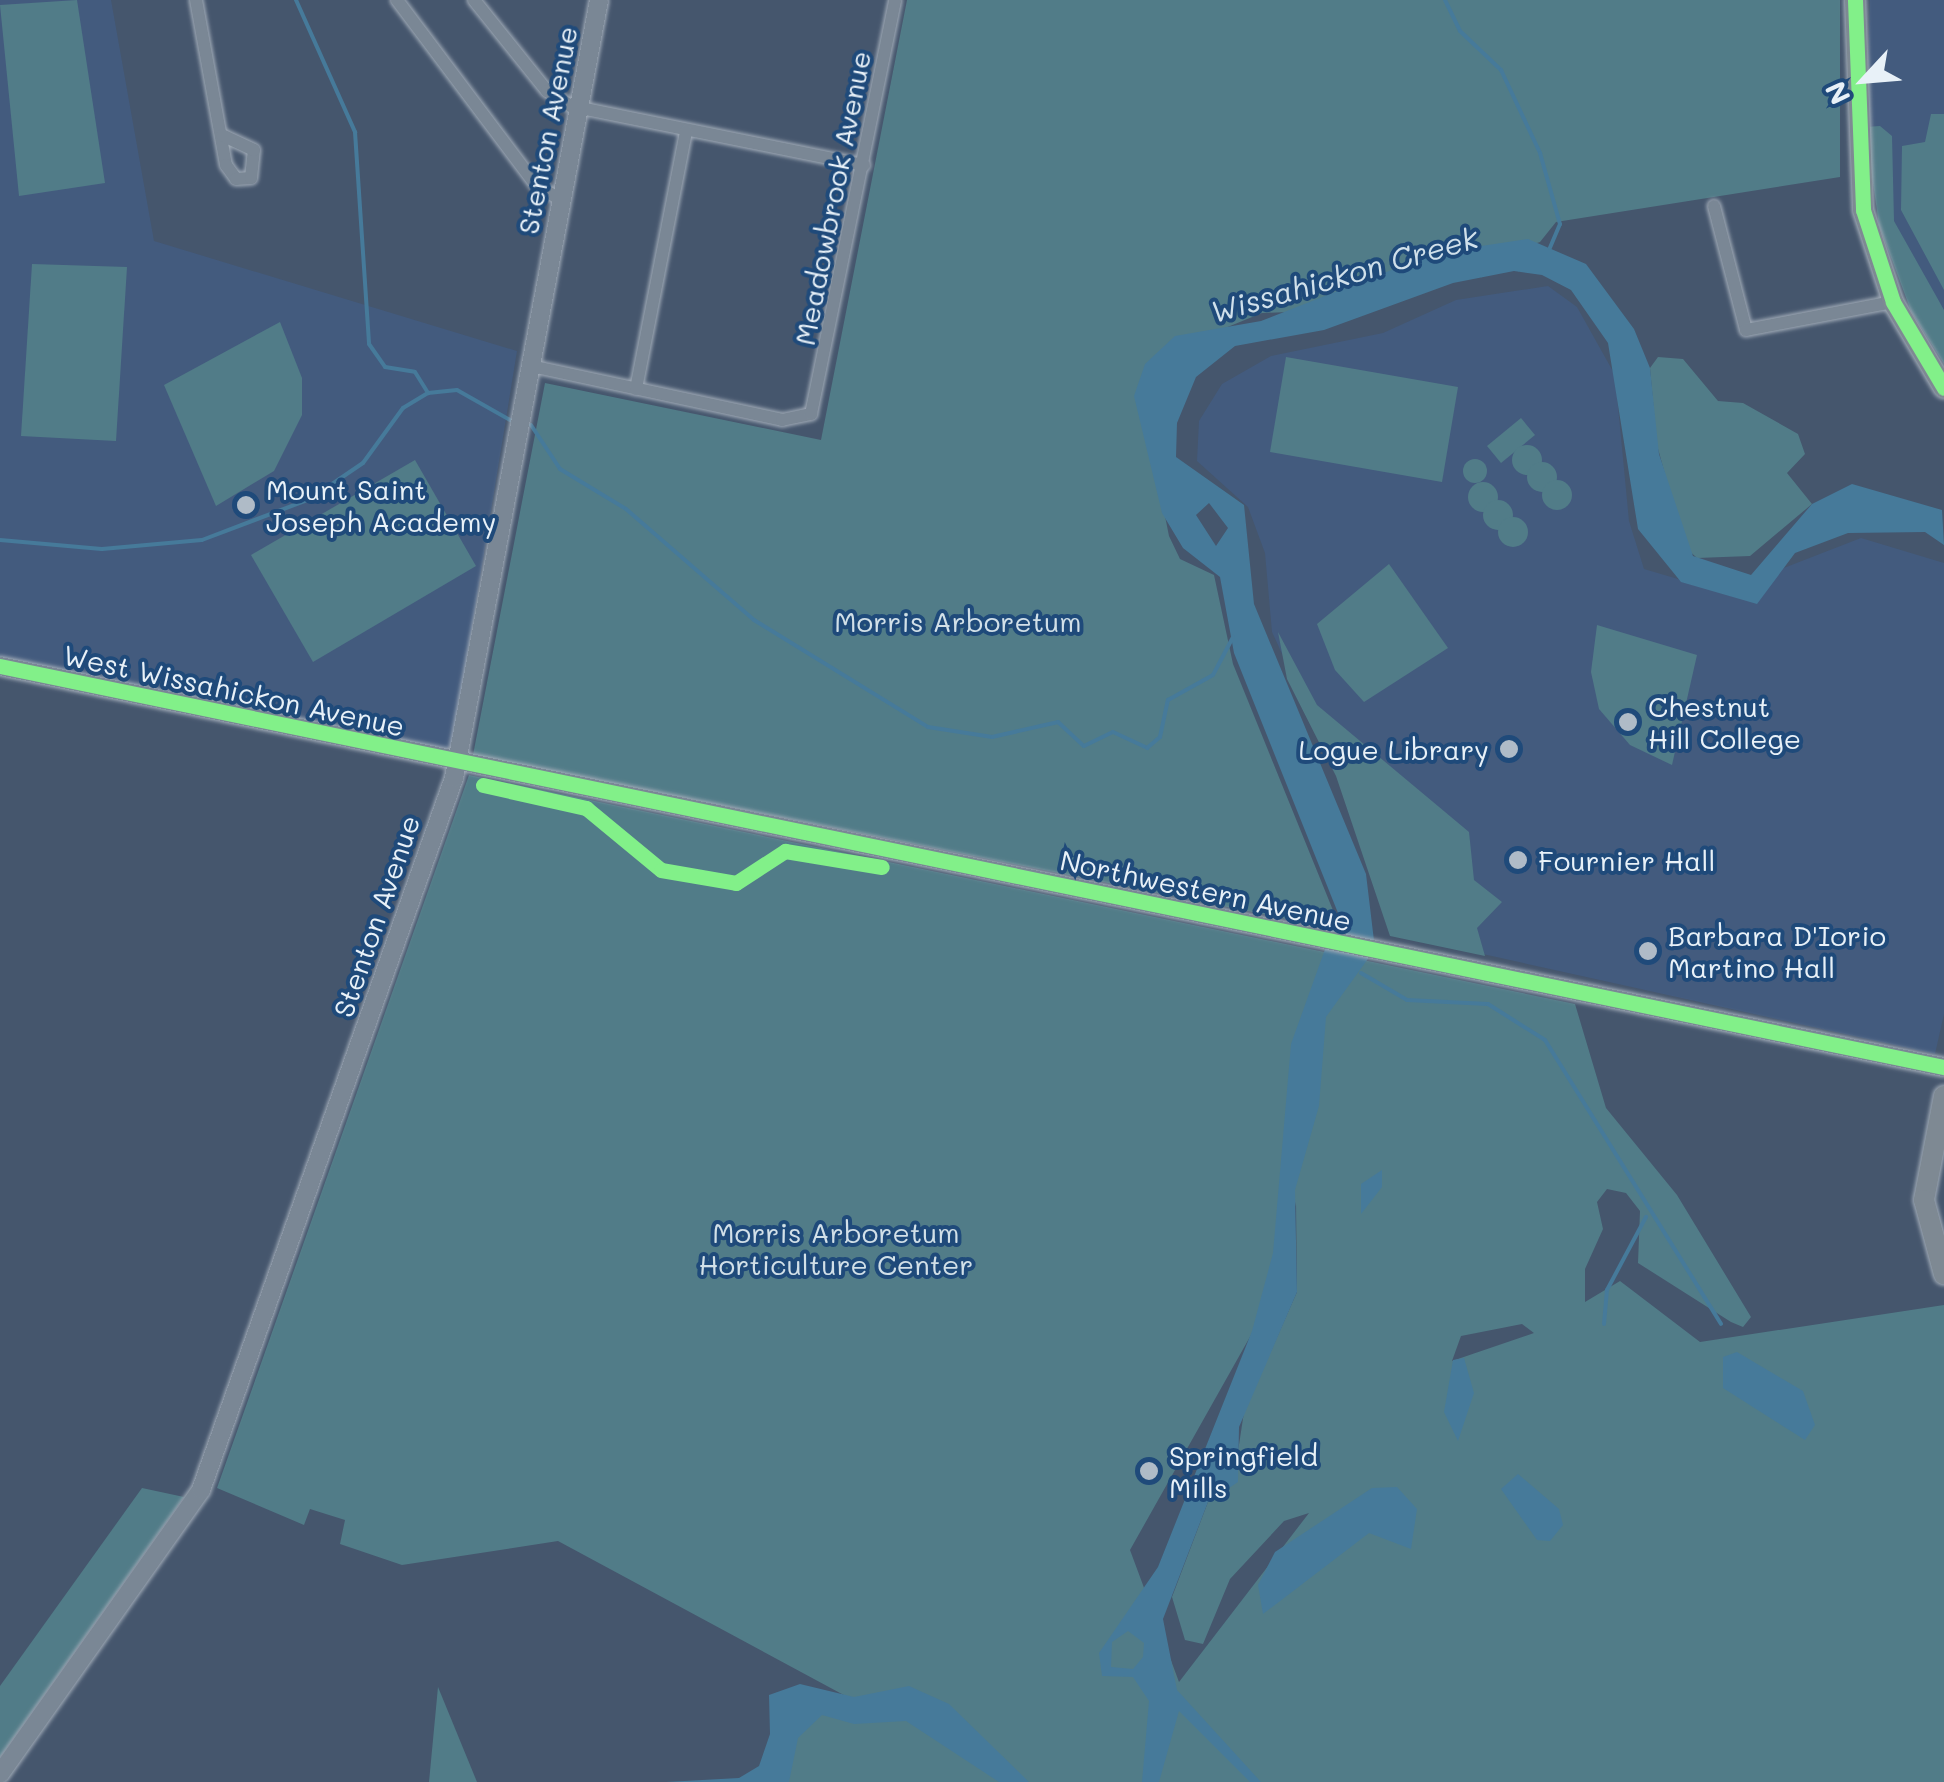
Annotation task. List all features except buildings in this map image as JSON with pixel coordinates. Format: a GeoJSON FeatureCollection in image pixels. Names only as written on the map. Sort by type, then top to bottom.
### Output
{"type":"FeatureCollection","features":[{"type":"Feature","properties":{"kind":"main road"},"geometry":{"type":"LineString","coordinates":[[1855,0],[1856,166],[1894,302],[1944,388]]}},
{"type":"Feature","properties":{"kind":"main road"},"geometry":{"type":"LineString","coordinates":[[1944,1096],[1924,1211],[1944,1274]]}},
{"type":"Feature","properties":{"kind":"street"},"geometry":{"type":"LineString","coordinates":[[196,0],[222,136]]}},
{"type":"Feature","properties":{"kind":"street"},"geometry":{"type":"LineString","coordinates":[[397,0],[536,185],[561,200]]}},
{"type":"Feature","properties":{"kind":"street"},"geometry":{"type":"LineString","coordinates":[[474,0],[547,91],[579,109],[864,164]]}},
{"type":"Feature","properties":{"kind":"street","name":"Stenton Avenue"},"geometry":{"type":"LineString","coordinates":[[0,1774],[201,1490],[458,762],[600,0]]}},
{"type":"Feature","properties":{"kind":"street","name":"Meadowbrook Avenue"},"geometry":{"type":"LineString","coordinates":[[636,389],[782,420],[806,418],[817,404],[895,0]]}},
{"type":"Feature","properties":{"kind":"street"},"geometry":{"type":"LineString","coordinates":[[531,366],[636,389],[686,130]]}},
{"type":"Feature","properties":{"kind":"street"},"geometry":{"type":"LineString","coordinates":[[1714,206],[1746,330],[1894,302]]}},
{"type":"Feature","properties":{"kind":"street","name":"West Wissahickon Avenue"},"geometry":{"type":"LineString","coordinates":[[0,666],[458,762]]}},
{"type":"Feature","properties":{"kind":"street","name":"Northwestern Avenue"},"geometry":{"type":"LineString","coordinates":[[458,762],[1944,1068]]}},
{"type":"Feature","properties":{"kind":"shaded area","name":"Mount Saint Joseph Academy"},"geometry":{"type":"Polygon","coordinates":[[[0,0],[111,0],[154,241],[517,351],[453,744],[443,752],[0,658],[0,0]]]}},
{"type":"Feature","properties":{"kind":"shaded area"},"geometry":{"type":"Polygon","coordinates":[[[1870,0],[1944,0],[1944,356],[1914,306],[1867,115],[1870,0]]]}},
{"type":"Feature","properties":{"kind":"shaded area"},"geometry":{"type":"Polygon","coordinates":[[[1528,239],[1586,264],[1634,329],[1650,368],[1659,454],[1693,556],[1751,575],[1812,504],[1852,484],[1942,510],[1944,545],[1925,532],[1848,533],[1795,553],[1757,604],[1681,582],[1638,529],[1608,343],[1571,290],[1542,275],[1514,271],[1453,283],[1324,330],[1235,346],[1196,377],[1177,423],[1176,457],[1244,505],[1254,604],[1366,874],[1375,949],[1326,1017],[1319,1106],[1295,1190],[1297,1292],[1239,1427],[1238,1482],[1208,1502],[1163,1619],[1177,1690],[1261,1782],[1250,1782],[1179,1711],[1159,1782],[1142,1782],[1149,1701],[1133,1677],[1102,1676],[1099,1653],[1158,1567],[1252,1331],[1273,1253],[1291,1044],[1338,913],[1234,653],[1220,577],[1183,548],[1162,513],[1134,396],[1145,364],[1175,336],[1261,321],[1435,253],[1528,239]],[[1209,503],[1196,515],[1216,546],[1228,528],[1209,503]],[[1128,1631],[1112,1642],[1111,1667],[1133,1669],[1143,1657],[1144,1643],[1128,1631]]]}},
{"type":"Feature","properties":{"kind":"shaded area","name":"Chestnut Hill College"},"geometry":{"type":"Polygon","coordinates":[[[1548,286],[1577,307],[1615,375],[1629,521],[1644,569],[1722,592],[1861,538],[1944,563],[1944,1014],[1935,1054],[1392,934],[1339,777],[1272,632],[1265,553],[1248,507],[1197,461],[1199,421],[1222,384],[1271,356],[1383,333],[1456,300],[1548,286]]]}},
{"type":"Feature","properties":{"kind":"shaded area"},"geometry":{"type":"Polygon","coordinates":[[[1382,1170],[1382,1187],[1361,1214],[1361,1184],[1382,1170]]]}},
{"type":"Feature","properties":{"kind":"shaded area"},"geometry":{"type":"Polygon","coordinates":[[[1737,1352],[1803,1391],[1815,1425],[1805,1440],[1723,1388],[1723,1357],[1737,1352]]]}},
{"type":"Feature","properties":{"kind":"shaded area"},"geometry":{"type":"Polygon","coordinates":[[[1464,1358],[1474,1393],[1458,1441],[1444,1412],[1453,1360],[1464,1358]]]}},
{"type":"Feature","properties":{"kind":"shaded area"},"geometry":{"type":"Polygon","coordinates":[[[1518,1474],[1559,1509],[1563,1525],[1550,1541],[1537,1540],[1501,1489],[1518,1474]]]}},
{"type":"Feature","properties":{"kind":"shaded area"},"geometry":{"type":"Polygon","coordinates":[[[1397,1487],[1417,1509],[1411,1549],[1369,1533],[1263,1614],[1258,1585],[1275,1552],[1372,1488],[1397,1487]]]}},
{"type":"Feature","properties":{"kind":"shaded area"},"geometry":{"type":"Polygon","coordinates":[[[800,1684],[854,1697],[909,1686],[949,1704],[1029,1782],[999,1782],[906,1721],[854,1724],[822,1715],[798,1738],[789,1782],[666,1782],[739,1778],[759,1766],[770,1734],[769,1695],[800,1684]]]}},
{"type":"Feature","properties":{"kind":"green space"},"geometry":{"type":"Polygon","coordinates":[[[77,0],[105,183],[19,196],[0,5],[77,0]]]}},
{"type":"Feature","properties":{"kind":"green space","name":"Morris Arboretum"},"geometry":{"type":"Polygon","coordinates":[[[907,0],[1840,0],[1840,177],[1556,222],[1540,242],[1338,310],[1262,313],[1203,337],[1158,481],[1169,536],[1180,559],[1214,575],[1233,664],[1341,930],[473,755],[545,383],[821,440],[907,0]]]}},
{"type":"Feature","properties":{"kind":"green space"},"geometry":{"type":"Polygon","coordinates":[[[1931,114],[1944,114],[1944,290],[1901,210],[1902,146],[1925,142],[1931,114]]]}},
{"type":"Feature","properties":{"kind":"green space"},"geometry":{"type":"Polygon","coordinates":[[[1880,126],[1892,136],[1894,221],[1944,310],[1944,364],[1911,311],[1879,225],[1865,127],[1880,126]]]}},
{"type":"Feature","properties":{"kind":"green space"},"geometry":{"type":"Polygon","coordinates":[[[32,264],[127,267],[116,441],[21,436],[32,264]]]}},
{"type":"Feature","properties":{"kind":"green space"},"geometry":{"type":"Polygon","coordinates":[[[280,322],[302,378],[302,415],[274,471],[216,506],[164,385],[280,322]]]}},
{"type":"Feature","properties":{"kind":"green space"},"geometry":{"type":"Polygon","coordinates":[[[1286,357],[1458,387],[1442,482],[1270,452],[1286,357]]]}},
{"type":"Feature","properties":{"kind":"green space"},"geometry":{"type":"Polygon","coordinates":[[[1658,357],[1683,359],[1718,401],[1743,403],[1798,434],[1805,454],[1787,473],[1812,504],[1750,556],[1697,558],[1685,547],[1657,445],[1650,368],[1658,357]]]}},
{"type":"Feature","properties":{"kind":"green space"},"geometry":{"type":"Polygon","coordinates":[[[1521,418],[1535,435],[1501,463],[1487,446],[1521,418]]]}},
{"type":"Feature","properties":{"kind":"green space"},"geometry":{"type":"Polygon","coordinates":[[[1527,445],[1541,454],[1542,460],[1533,474],[1527,475],[1513,466],[1512,460],[1521,446],[1527,445]]]}},
{"type":"Feature","properties":{"kind":"green space"},"geometry":{"type":"Polygon","coordinates":[[[1475,459],[1484,462],[1484,480],[1475,483],[1466,480],[1463,471],[1466,462],[1475,459]]]}},
{"type":"Feature","properties":{"kind":"green space"},"geometry":{"type":"Polygon","coordinates":[[[415,460],[476,566],[313,662],[251,555],[415,460]]]}},
{"type":"Feature","properties":{"kind":"green space"},"geometry":{"type":"Polygon","coordinates":[[[1542,462],[1556,471],[1557,477],[1548,491],[1542,492],[1528,483],[1527,477],[1536,463],[1542,462]]]}},
{"type":"Feature","properties":{"kind":"green space"},"geometry":{"type":"Polygon","coordinates":[[[1557,480],[1571,489],[1572,495],[1563,509],[1557,510],[1543,501],[1542,495],[1551,481],[1557,480]]]}},
{"type":"Feature","properties":{"kind":"green space"},"geometry":{"type":"Polygon","coordinates":[[[1483,482],[1497,491],[1498,497],[1489,511],[1483,512],[1469,503],[1468,497],[1477,483],[1483,482]]]}},
{"type":"Feature","properties":{"kind":"green space"},"geometry":{"type":"Polygon","coordinates":[[[1498,500],[1512,509],[1513,515],[1504,529],[1498,530],[1484,521],[1483,515],[1492,501],[1498,500]]]}},
{"type":"Feature","properties":{"kind":"green space"},"geometry":{"type":"Polygon","coordinates":[[[1513,517],[1527,526],[1528,532],[1519,546],[1513,547],[1499,538],[1498,532],[1507,518],[1513,517]]]}},
{"type":"Feature","properties":{"kind":"green space"},"geometry":{"type":"Polygon","coordinates":[[[1389,564],[1448,648],[1364,702],[1335,670],[1317,624],[1389,564]]]}},
{"type":"Feature","properties":{"kind":"green space"},"geometry":{"type":"Polygon","coordinates":[[[1597,625],[1697,655],[1672,765],[1630,745],[1599,709],[1591,672],[1597,625]]]}},
{"type":"Feature","properties":{"kind":"green space"},"geometry":{"type":"Polygon","coordinates":[[[1278,632],[1317,705],[1469,832],[1474,880],[1502,902],[1477,928],[1485,956],[1390,936],[1336,776],[1287,679],[1278,632]]]}},
{"type":"Feature","properties":{"kind":"green space","name":"Morris Arboretum Horticulture Center"},"geometry":{"type":"Polygon","coordinates":[[[469,775],[1575,1004],[1606,1108],[1677,1195],[1751,1317],[1743,1327],[1731,1322],[1638,1263],[1640,1211],[1626,1193],[1607,1189],[1597,1202],[1603,1229],[1585,1269],[1585,1302],[1620,1281],[1700,1342],[1944,1305],[1944,1782],[769,1782],[778,1770],[769,1740],[781,1705],[892,1721],[558,1541],[402,1565],[340,1544],[345,1520],[310,1509],[304,1525],[217,1488],[469,775]],[[1296,1202],[1278,1287],[1130,1550],[1179,1682],[1309,1513],[1284,1521],[1230,1579],[1203,1644],[1185,1640],[1172,1597],[1208,1502],[1235,1471],[1244,1412],[1297,1292],[1296,1202]],[[1522,1324],[1461,1336],[1452,1361],[1534,1333],[1522,1324]]]}},
{"type":"Feature","properties":{"kind":"green space"},"geometry":{"type":"Polygon","coordinates":[[[142,1488],[184,1497],[0,1757],[0,1686],[142,1488]]]}},
{"type":"Feature","properties":{"kind":"green space"},"geometry":{"type":"Polygon","coordinates":[[[438,1687],[477,1782],[429,1782],[438,1687]]]}},
{"type":"Feature","properties":{"kind":"waterway"},"geometry":{"type":"LineString","coordinates":[[296,0],[355,132],[369,344],[385,367],[415,372],[428,393]]}},
{"type":"Feature","properties":{"kind":"waterway"},"geometry":{"type":"LineString","coordinates":[[1445,0],[1460,31],[1501,70],[1540,153],[1560,224],[1550,248]]}},
{"type":"Feature","properties":{"kind":"waterway"},"geometry":{"type":"LineString","coordinates":[[0,540],[102,549],[202,540],[310,499],[363,463],[403,408],[428,393],[457,390],[510,420]]}},
{"type":"Feature","properties":{"kind":"waterway"},"geometry":{"type":"LineString","coordinates":[[531,425],[560,469],[626,509],[754,620],[928,727],[992,737],[1058,722],[1084,746],[1113,732],[1147,748],[1160,737],[1168,700],[1213,675],[1233,637]]}},
{"type":"Feature","properties":{"kind":"waterway"},"geometry":{"type":"LineString","coordinates":[[1361,973],[1407,1000],[1488,1004],[1545,1040],[1721,1324]]}},
{"type":"Feature","properties":{"kind":"waterway"},"geometry":{"type":"LineString","coordinates":[[1604,1324],[1607,1290],[1646,1217]]}},
{"type":"Feature","properties":{"kind":"cycle path"},"geometry":{"type":"LineString","coordinates":[[1855,0],[1863,210],[1893,302],[1944,388]]}},
{"type":"Feature","properties":{"kind":"cycle path"},"geometry":{"type":"LineString","coordinates":[[0,666],[1944,1067]]}},
{"type":"Feature","properties":{"kind":"cycle path"},"geometry":{"type":"LineString","coordinates":[[483,785],[586,808],[661,870],[736,883],[785,851],[882,867]]}},
{"type":"Feature","properties":{"kind":"place","name":"Mount Saint Joseph Academy"},"geometry":{"type":"Point","coordinates":[246,505]}},
{"type":"Feature","properties":{"kind":"place","name":"Chestnut Hill College"},"geometry":{"type":"Point","coordinates":[1628,722]}},
{"type":"Feature","properties":{"kind":"place","name":"Logue Library"},"geometry":{"type":"Point","coordinates":[1509,749]}},
{"type":"Feature","properties":{"kind":"place","name":"Fournier Hall"},"geometry":{"type":"Point","coordinates":[1518,860]}},
{"type":"Feature","properties":{"kind":"place","name":"Barbara D'Iorio Martino Hall"},"geometry":{"type":"Point","coordinates":[1648,951]}},
{"type":"Feature","properties":{"kind":"place","name":"Springfield Mills"},"geometry":{"type":"Point","coordinates":[1149,1471]}},
{"type":"Feature","properties":{"kind":"water label","name":"Wissahickon Creek"},"geometry":{"type":"Point","coordinates":[1344,274]}}]}
